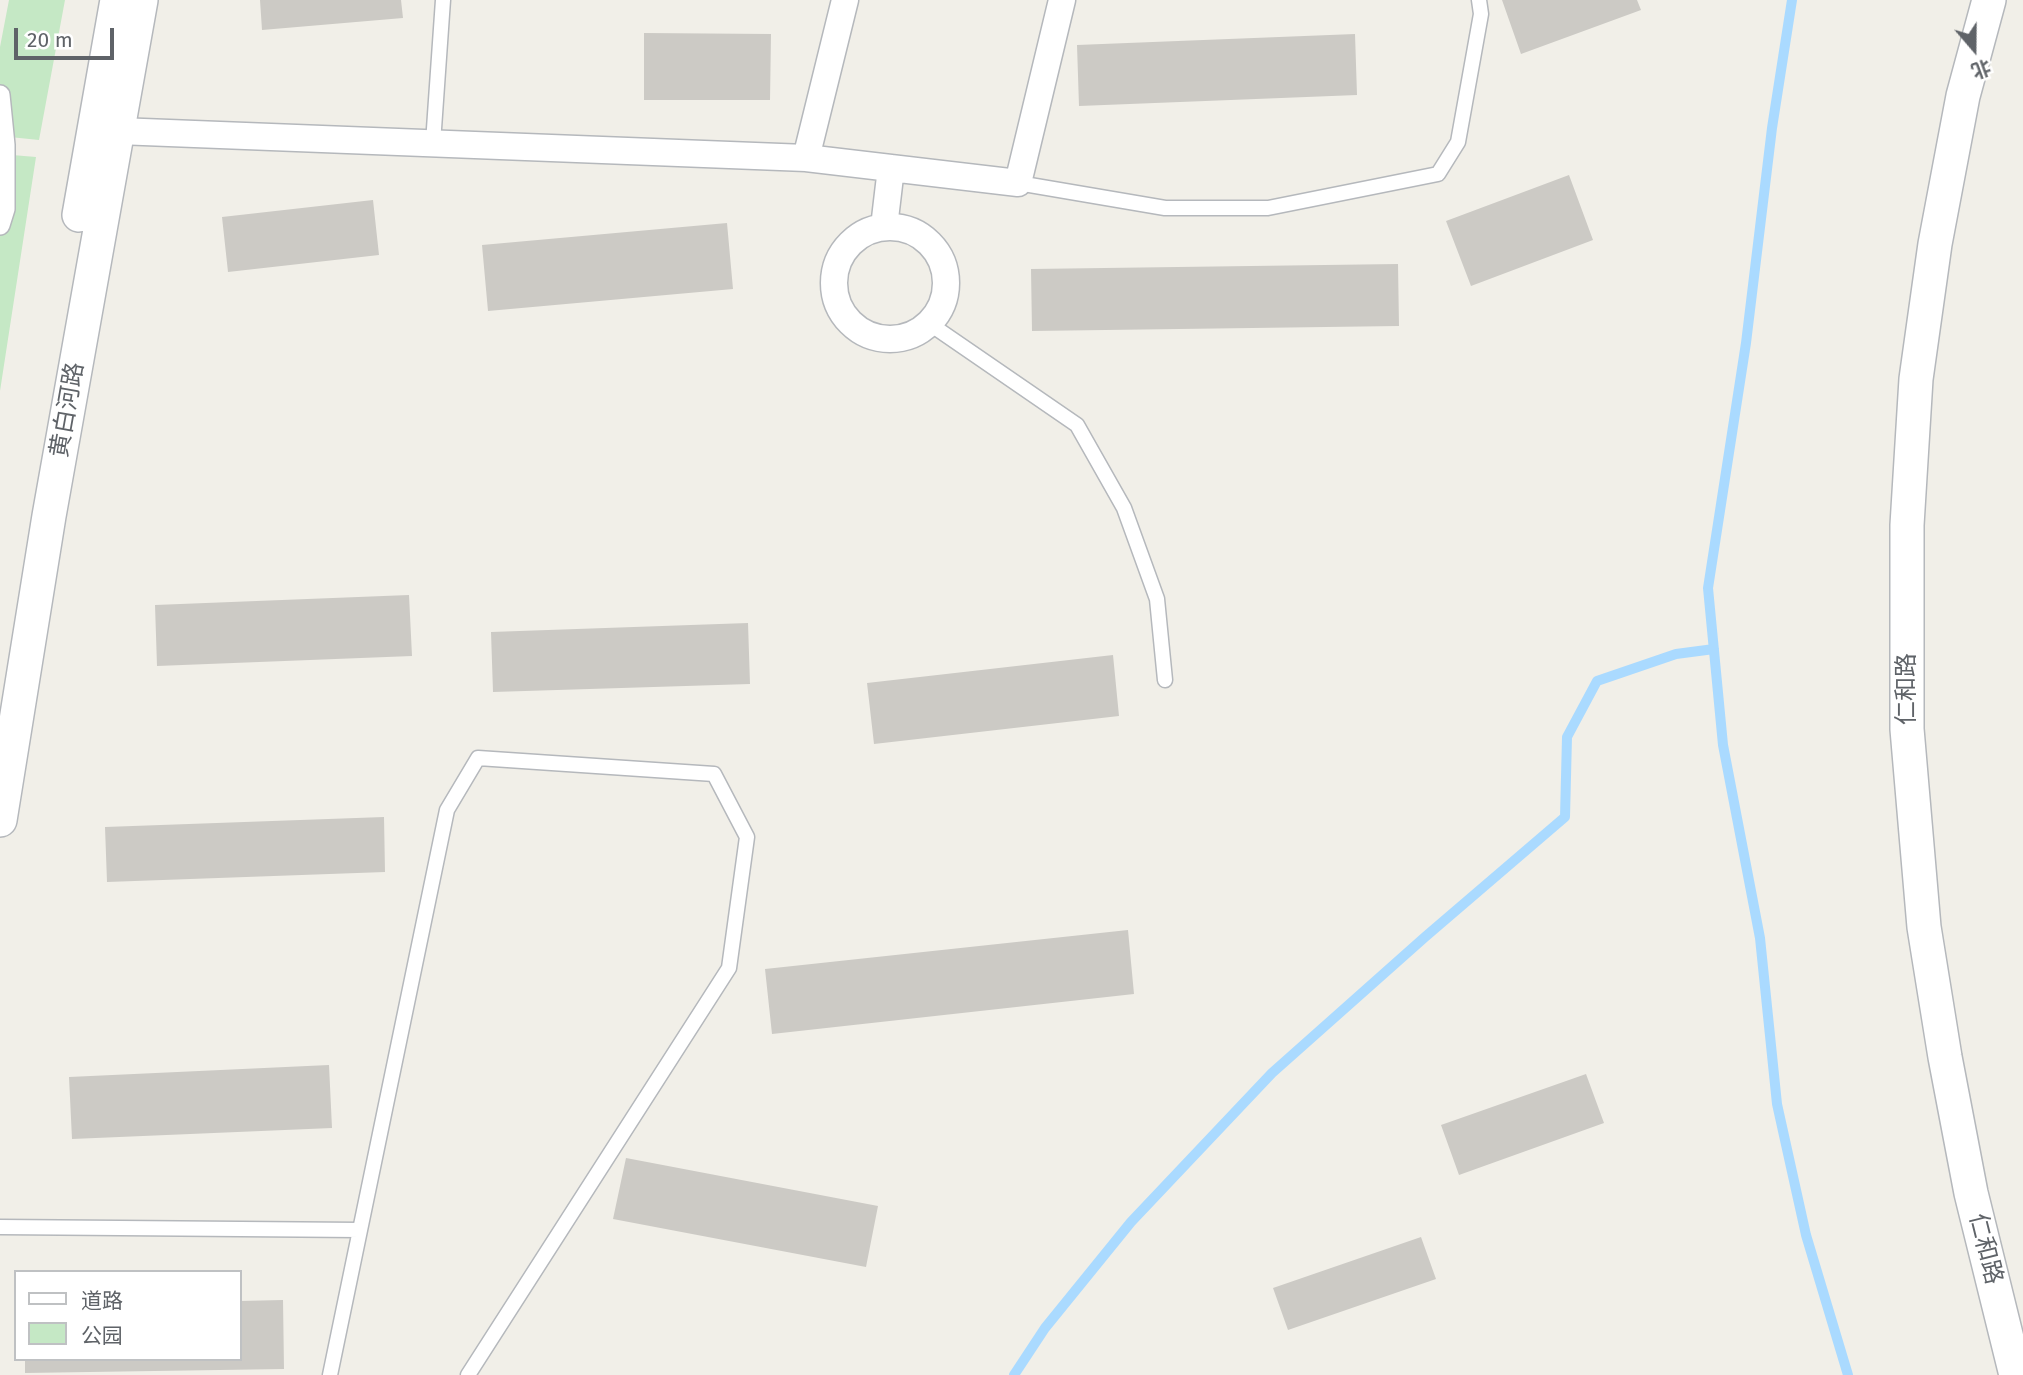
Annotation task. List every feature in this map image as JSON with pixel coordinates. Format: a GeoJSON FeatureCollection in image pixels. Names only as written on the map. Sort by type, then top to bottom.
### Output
{"type":"FeatureCollection","features":[{"type":"Feature","properties":{"kind":"street","name":"黄白河路"},"geometry":{"type":"LineString","coordinates":[[0,675],[117,0]]}},
{"type":"Feature","properties":{"kind":"street","name":"黄白河路"},"geometry":{"type":"LineString","coordinates":[[0,820],[49,516],[141,0]]}},
{"type":"Feature","properties":{"kind":"street"},"geometry":{"type":"LineString","coordinates":[[806,158],[845,0]]}},
{"type":"Feature","properties":{"kind":"street"},"geometry":{"type":"LineString","coordinates":[[118,131],[806,158],[1018,183],[1062,0]]}},
{"type":"Feature","properties":{"kind":"street","name":"仁和路"},"geometry":{"type":"LineString","coordinates":[[1989,0],[1960,109],[1935,244],[1916,379],[1907,525],[1907,729],[1924,927],[1945,1057],[1971,1193],[2016,1375]]}},
{"type":"Feature","properties":{"kind":"street","name":"仁和路"},"geometry":{"type":"LineString","coordinates":[[2007,0],[1980,100],[1953,247],[1934,381],[1924,528],[1925,715],[1942,925],[1989,1189],[2023,1330]]}},
{"type":"Feature","properties":{"kind":"street"},"geometry":{"type":"LineString","coordinates":[[0,95],[5,145],[5,209],[0,226]]}},
{"type":"Feature","properties":{"kind":"street"},"geometry":{"type":"LineString","coordinates":[[884,227],[891,168]]}},
{"type":"Feature","properties":{"kind":"street"},"geometry":{"type":"LineString","coordinates":[[884,227],[909,230],[929,242],[941,257],[947,288],[942,307],[930,324],[906,338],[887,340],[866,335],[849,323],[837,305],[833,285],[836,265],[845,249],[865,232],[884,227]]}},
{"type":"Feature","properties":{"kind":"lane"},"geometry":{"type":"LineString","coordinates":[[433,144],[443,0]]}},
{"type":"Feature","properties":{"kind":"lane"},"geometry":{"type":"LineString","coordinates":[[1018,183],[1166,208],[1268,208],[1438,174],[1458,142],[1481,14],[1479,0]]}},
{"type":"Feature","properties":{"kind":"lane"},"geometry":{"type":"LineString","coordinates":[[930,324],[1077,425],[1124,508],[1157,599],[1165,680]]}},
{"type":"Feature","properties":{"kind":"lane"},"geometry":{"type":"LineString","coordinates":[[330,1375],[447,810],[478,758],[714,774],[747,837],[729,968],[468,1375]]}},
{"type":"Feature","properties":{"kind":"lane"},"geometry":{"type":"LineString","coordinates":[[0,1227],[360,1230]]}},
{"type":"Feature","properties":{"kind":"green space"},"geometry":{"type":"Polygon","coordinates":[[[9,0],[65,0],[39,140],[0,136],[0,47],[9,0]]]}},
{"type":"Feature","properties":{"kind":"green space"},"geometry":{"type":"Polygon","coordinates":[[[0,154],[36,157],[0,391],[0,154]]]}},
{"type":"Feature","properties":{"kind":"building"},"geometry":{"type":"Polygon","coordinates":[[[260,0],[401,0],[403,18],[262,30],[260,0]]]}},
{"type":"Feature","properties":{"kind":"building"},"geometry":{"type":"Polygon","coordinates":[[[1502,0],[1637,0],[1641,10],[1521,54],[1502,0]]]}},
{"type":"Feature","properties":{"kind":"building"},"geometry":{"type":"Polygon","coordinates":[[[644,33],[771,34],[770,100],[644,100],[644,33]]]}},
{"type":"Feature","properties":{"kind":"building"},"geometry":{"type":"Polygon","coordinates":[[[1355,34],[1357,95],[1079,106],[1077,45],[1355,34]]]}},
{"type":"Feature","properties":{"kind":"building"},"geometry":{"type":"Polygon","coordinates":[[[1569,175],[1593,240],[1471,286],[1446,221],[1569,175]]]}},
{"type":"Feature","properties":{"kind":"building"},"geometry":{"type":"Polygon","coordinates":[[[373,200],[379,255],[228,272],[222,217],[373,200]]]}},
{"type":"Feature","properties":{"kind":"building"},"geometry":{"type":"Polygon","coordinates":[[[727,223],[733,289],[488,311],[482,245],[727,223]]]}},
{"type":"Feature","properties":{"kind":"building"},"geometry":{"type":"Polygon","coordinates":[[[1398,264],[1399,326],[1032,331],[1031,269],[1398,264]]]}},
{"type":"Feature","properties":{"kind":"building"},"geometry":{"type":"Polygon","coordinates":[[[409,595],[412,656],[157,666],[155,605],[409,595]]]}},
{"type":"Feature","properties":{"kind":"building"},"geometry":{"type":"Polygon","coordinates":[[[748,623],[750,684],[493,692],[491,632],[748,623]]]}},
{"type":"Feature","properties":{"kind":"building"},"geometry":{"type":"Polygon","coordinates":[[[1113,655],[1119,716],[874,744],[867,683],[1113,655]]]}},
{"type":"Feature","properties":{"kind":"building"},"geometry":{"type":"Polygon","coordinates":[[[384,817],[385,872],[107,882],[105,827],[384,817]]]}},
{"type":"Feature","properties":{"kind":"building"},"geometry":{"type":"Polygon","coordinates":[[[1128,930],[1134,994],[772,1034],[765,969],[1128,930]]]}},
{"type":"Feature","properties":{"kind":"building"},"geometry":{"type":"Polygon","coordinates":[[[329,1065],[332,1128],[72,1139],[69,1077],[329,1065]]]}},
{"type":"Feature","properties":{"kind":"building"},"geometry":{"type":"Polygon","coordinates":[[[1586,1074],[1604,1123],[1459,1175],[1441,1125],[1586,1074]]]}},
{"type":"Feature","properties":{"kind":"building"},"geometry":{"type":"Polygon","coordinates":[[[626,1158],[878,1206],[866,1267],[613,1219],[626,1158]]]}},
{"type":"Feature","properties":{"kind":"building"},"geometry":{"type":"Polygon","coordinates":[[[1421,1237],[1436,1279],[1288,1330],[1273,1288],[1421,1237]]]}},
{"type":"Feature","properties":{"kind":"building"},"geometry":{"type":"Polygon","coordinates":[[[283,1300],[284,1369],[25,1373],[25,1361],[242,1361],[242,1301],[283,1300]]]}},
{"type":"Feature","properties":{"kind":"waterway"},"geometry":{"type":"LineString","coordinates":[[1792,0],[1772,128],[1746,343],[1708,588],[1723,745],[1760,938],[1777,1104],[1806,1235],[1848,1375]]}},
{"type":"Feature","properties":{"kind":"waterway"},"geometry":{"type":"LineString","coordinates":[[1014,1375],[1045,1328],[1131,1222],[1272,1073],[1565,817],[1567,737],[1597,681],[1676,654],[1714,649]]}}]}
